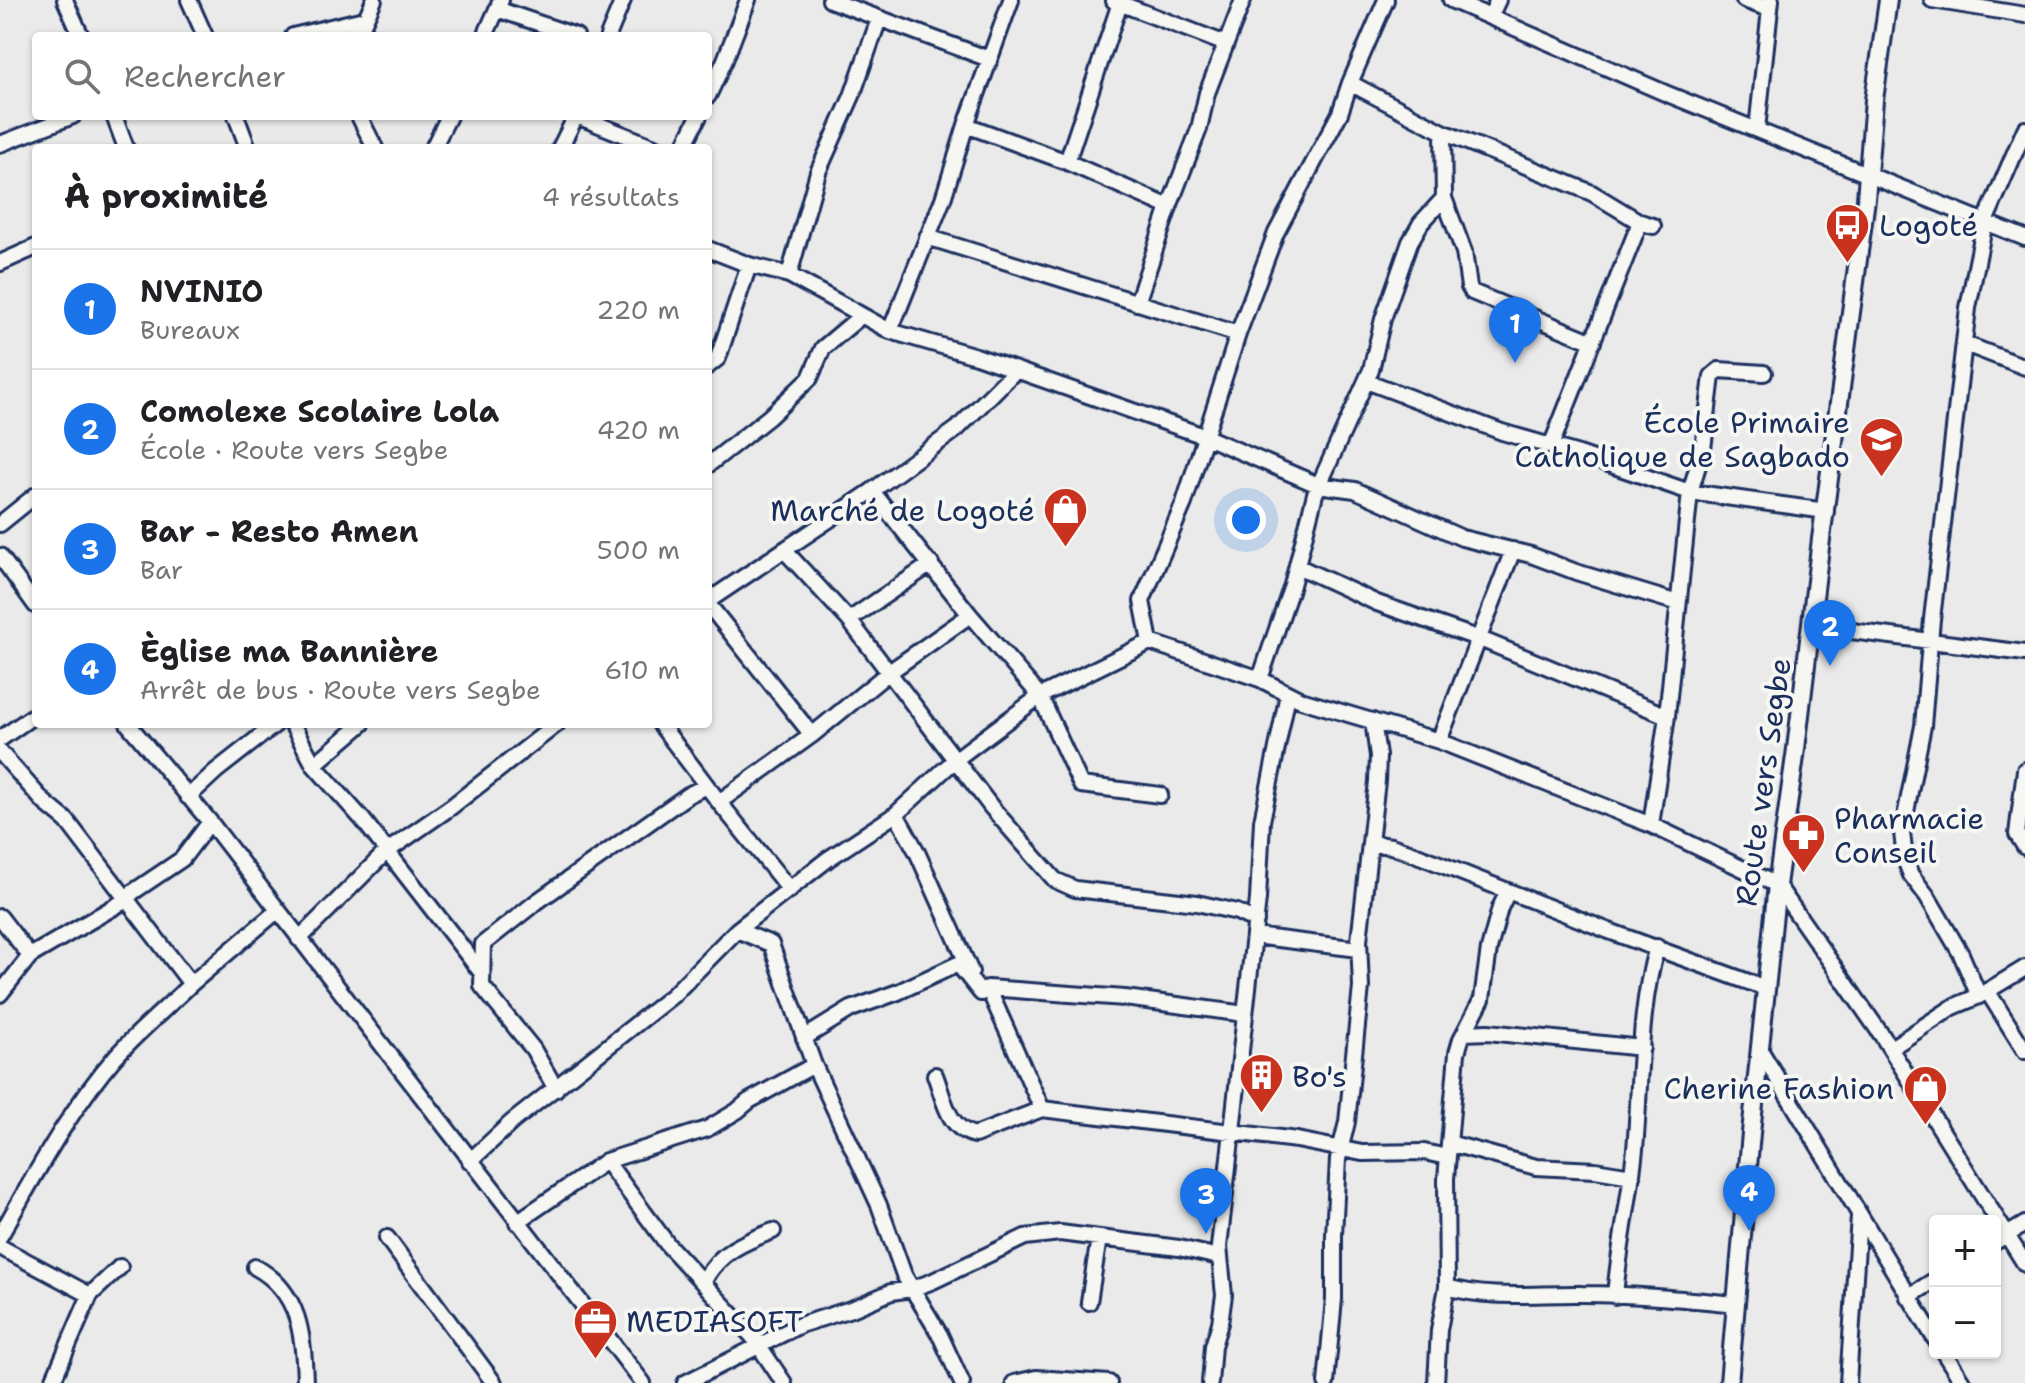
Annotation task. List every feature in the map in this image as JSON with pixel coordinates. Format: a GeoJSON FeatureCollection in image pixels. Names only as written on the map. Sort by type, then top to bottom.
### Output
{"type":"FeatureCollection","features":[{"type":"Feature","properties":{"kind":"main road","name":"Route vers Segbe"},"geometry":{"type":"LineString","coordinates":[[1729,1383],[1765,988],[1888,0]]}},
{"type":"Feature","properties":{"kind":"street"},"geometry":{"type":"LineString","coordinates":[[65,0],[79,32]]}},
{"type":"Feature","properties":{"kind":"street"},"geometry":{"type":"LineString","coordinates":[[189,0],[203,32]]}},
{"type":"Feature","properties":{"kind":"street"},"geometry":{"type":"LineString","coordinates":[[359,32],[374,0]]}},
{"type":"Feature","properties":{"kind":"street"},"geometry":{"type":"LineString","coordinates":[[610,32],[623,0]]}},
{"type":"Feature","properties":{"kind":"street"},"geometry":{"type":"LineString","coordinates":[[712,88],[748,0]]}},
{"type":"Feature","properties":{"kind":"street"},"geometry":{"type":"LineString","coordinates":[[830,0],[989,59]]}},
{"type":"Feature","properties":{"kind":"street"},"geometry":{"type":"LineString","coordinates":[[890,331],[952,173],[1011,0]]}},
{"type":"Feature","properties":{"kind":"street"},"geometry":{"type":"LineString","coordinates":[[1137,303],[1199,129],[1207,93],[1243,0]]}},
{"type":"Feature","properties":{"kind":"street"},"geometry":{"type":"LineString","coordinates":[[1150,642],[1142,601],[1184,503],[1238,334],[1276,233],[1340,113],[1386,0]]}},
{"type":"Feature","properties":{"kind":"street"},"geometry":{"type":"LineString","coordinates":[[1451,0],[1868,177],[2025,238]]}},
{"type":"Feature","properties":{"kind":"street"},"geometry":{"type":"LineString","coordinates":[[1490,17],[1498,0]]}},
{"type":"Feature","properties":{"kind":"street"},"geometry":{"type":"LineString","coordinates":[[1744,0],[1770,4],[1757,129]]}},
{"type":"Feature","properties":{"kind":"street"},"geometry":{"type":"LineString","coordinates":[[1932,0],[2003,6],[2025,15]]}},
{"type":"Feature","properties":{"kind":"street"},"geometry":{"type":"LineString","coordinates":[[1067,162],[1116,2],[1226,44]]}},
{"type":"Feature","properties":{"kind":"street"},"geometry":{"type":"LineString","coordinates":[[487,32],[499,5],[566,32]]}},
{"type":"Feature","properties":{"kind":"street"},"geometry":{"type":"LineString","coordinates":[[310,32],[364,19]]}},
{"type":"Feature","properties":{"kind":"street"},"geometry":{"type":"LineString","coordinates":[[789,275],[818,172],[852,96],[879,19]]}},
{"type":"Feature","properties":{"kind":"street"},"geometry":{"type":"LineString","coordinates":[[1350,83],[1443,132],[1592,193],[1646,224],[1611,289],[1551,446]]}},
{"type":"Feature","properties":{"kind":"street"},"geometry":{"type":"LineString","coordinates":[[0,144],[63,120]]}},
{"type":"Feature","properties":{"kind":"street"},"geometry":{"type":"LineString","coordinates":[[116,120],[124,144]]}},
{"type":"Feature","properties":{"kind":"street"},"geometry":{"type":"LineString","coordinates":[[238,120],[246,144]]}},
{"type":"Feature","properties":{"kind":"street"},"geometry":{"type":"LineString","coordinates":[[361,120],[373,144]]}},
{"type":"Feature","properties":{"kind":"street"},"geometry":{"type":"LineString","coordinates":[[435,144],[447,120]]}},
{"type":"Feature","properties":{"kind":"street"},"geometry":{"type":"LineString","coordinates":[[562,144],[574,120]]}},
{"type":"Feature","properties":{"kind":"street"},"geometry":{"type":"LineString","coordinates":[[586,120],[647,144]]}},
{"type":"Feature","properties":{"kind":"street"},"geometry":{"type":"LineString","coordinates":[[685,144],[697,120]]}},
{"type":"Feature","properties":{"kind":"street"},"geometry":{"type":"LineString","coordinates":[[966,125],[1067,162],[1169,207]]}},
{"type":"Feature","properties":{"kind":"street"},"geometry":{"type":"LineString","coordinates":[[2025,129],[1985,222],[1968,308],[1923,726],[1902,832],[1905,860],[1911,875],[1927,896],[1984,994],[2025,1051]]}},
{"type":"Feature","properties":{"kind":"street"},"geometry":{"type":"LineString","coordinates":[[1443,132],[1444,198],[1464,252],[1472,292],[1593,342]]}},
{"type":"Feature","properties":{"kind":"street"},"geometry":{"type":"LineString","coordinates":[[1260,679],[1297,566],[1318,485],[1366,381],[1383,319],[1410,242],[1421,223],[1444,198]]}},
{"type":"Feature","properties":{"kind":"street"},"geometry":{"type":"LineString","coordinates":[[927,237],[1238,334]]}},
{"type":"Feature","properties":{"kind":"street"},"geometry":{"type":"LineString","coordinates":[[0,263],[32,249]]}},
{"type":"Feature","properties":{"kind":"street"},"geometry":{"type":"LineString","coordinates":[[712,251],[749,265],[789,275],[890,331],[976,356],[1204,436],[1318,485],[1355,490],[1450,533],[1678,603]]}},
{"type":"Feature","properties":{"kind":"street"},"geometry":{"type":"LineString","coordinates":[[712,363],[718,358],[749,265]]}},
{"type":"Feature","properties":{"kind":"street"},"geometry":{"type":"LineString","coordinates":[[712,462],[769,417],[810,378],[823,348],[861,316]]}},
{"type":"Feature","properties":{"kind":"street"},"geometry":{"type":"LineString","coordinates":[[1965,344],[2025,367]]}},
{"type":"Feature","properties":{"kind":"street"},"geometry":{"type":"LineString","coordinates":[[1651,825],[1667,716],[1690,492],[1703,449],[1714,373],[1719,370],[1764,373]]}},
{"type":"Feature","properties":{"kind":"street"},"geometry":{"type":"LineString","coordinates":[[712,600],[957,429],[1015,371]]}},
{"type":"Feature","properties":{"kind":"street"},"geometry":{"type":"LineString","coordinates":[[1366,381],[1502,432],[1690,492],[1826,511]]}},
{"type":"Feature","properties":{"kind":"street"},"geometry":{"type":"LineString","coordinates":[[872,491],[970,615],[1040,696],[1081,785],[1160,795]]}},
{"type":"Feature","properties":{"kind":"street"},"geometry":{"type":"LineString","coordinates":[[0,524],[32,498]]}},
{"type":"Feature","properties":{"kind":"street"},"geometry":{"type":"LineString","coordinates":[[1439,741],[1513,550]]}},
{"type":"Feature","properties":{"kind":"street"},"geometry":{"type":"LineString","coordinates":[[785,551],[849,620],[992,808],[1062,885],[1093,892],[1220,907],[1255,929],[1359,949]]}},
{"type":"Feature","properties":{"kind":"street"},"geometry":{"type":"LineString","coordinates":[[0,556],[32,600]]}},
{"type":"Feature","properties":{"kind":"street"},"geometry":{"type":"LineString","coordinates":[[849,620],[931,564]]}},
{"type":"Feature","properties":{"kind":"street"},"geometry":{"type":"LineString","coordinates":[[1297,566],[1377,603],[1480,639],[1667,716]]}},
{"type":"Feature","properties":{"kind":"street"},"geometry":{"type":"LineString","coordinates":[[712,608],[812,735]]}},
{"type":"Feature","properties":{"kind":"street"},"geometry":{"type":"LineString","coordinates":[[719,802],[812,735],[888,673],[970,615]]}},
{"type":"Feature","properties":{"kind":"street"},"geometry":{"type":"LineString","coordinates":[[1812,626],[2025,653]]}},
{"type":"Feature","properties":{"kind":"street"},"geometry":{"type":"LineString","coordinates":[[470,1161],[590,1058],[673,995],[737,930],[828,859],[896,814],[956,759],[1040,696],[1150,642],[1260,679],[1288,694],[1439,741],[1651,825],[1777,885],[1891,1048],[1988,1215]]}},
{"type":"Feature","properties":{"kind":"street"},"geometry":{"type":"LineString","coordinates":[[1209,1383],[1224,1295],[1219,1257],[1255,929],[1262,821],[1288,694]]}},
{"type":"Feature","properties":{"kind":"street"},"geometry":{"type":"LineString","coordinates":[[0,739],[32,717]]}},
{"type":"Feature","properties":{"kind":"street"},"geometry":{"type":"LineString","coordinates":[[1326,1383],[1334,1299],[1334,1235],[1340,1148],[1347,1122],[1361,987],[1359,949],[1377,769],[1373,721]]}},
{"type":"Feature","properties":{"kind":"street"},"geometry":{"type":"LineString","coordinates":[[131,728],[210,822],[643,1383]]}},
{"type":"Feature","properties":{"kind":"street"},"geometry":{"type":"LineString","coordinates":[[188,797],[271,728]]}},
{"type":"Feature","properties":{"kind":"street"},"geometry":{"type":"LineString","coordinates":[[294,728],[314,765],[363,820],[481,972]]}},
{"type":"Feature","properties":{"kind":"street"},"geometry":{"type":"LineString","coordinates":[[314,765],[357,728]]}},
{"type":"Feature","properties":{"kind":"street"},"geometry":{"type":"LineString","coordinates":[[663,728],[790,890]]}},
{"type":"Feature","properties":{"kind":"street"},"geometry":{"type":"LineString","coordinates":[[299,939],[386,852],[451,807],[536,730]]}},
{"type":"Feature","properties":{"kind":"street"},"geometry":{"type":"LineString","coordinates":[[0,752],[44,802],[67,821],[191,984]]}},
{"type":"Feature","properties":{"kind":"street"},"geometry":{"type":"LineString","coordinates":[[2025,770],[2017,834],[2025,847]]}},
{"type":"Feature","properties":{"kind":"street"},"geometry":{"type":"LineString","coordinates":[[556,1089],[533,1049],[482,986],[483,944],[535,903],[688,795],[706,786]]}},
{"type":"Feature","properties":{"kind":"street"},"geometry":{"type":"LineString","coordinates":[[896,814],[1042,1109]]}},
{"type":"Feature","properties":{"kind":"street"},"geometry":{"type":"LineString","coordinates":[[0,994],[30,956],[126,900],[182,859],[210,822]]}},
{"type":"Feature","properties":{"kind":"street"},"geometry":{"type":"LineString","coordinates":[[1370,843],[1412,853],[1765,988]]}},
{"type":"Feature","properties":{"kind":"street"},"geometry":{"type":"LineString","coordinates":[[1436,1383],[1439,1330],[1447,1287],[1448,1150],[1457,1053],[1482,999],[1489,949],[1508,891]]}},
{"type":"Feature","properties":{"kind":"street"},"geometry":{"type":"LineString","coordinates":[[0,1236],[47,1154],[93,1085],[117,1056],[191,984],[277,911]]}},
{"type":"Feature","properties":{"kind":"street"},"geometry":{"type":"LineString","coordinates":[[0,917],[30,956]]}},
{"type":"Feature","properties":{"kind":"street"},"geometry":{"type":"LineString","coordinates":[[737,930],[771,944],[814,1065],[879,1205],[912,1289],[940,1335],[962,1383]]}},
{"type":"Feature","properties":{"kind":"street"},"geometry":{"type":"LineString","coordinates":[[1615,1296],[1632,1176],[1652,962],[1657,947]]}},
{"type":"Feature","properties":{"kind":"street"},"geometry":{"type":"LineString","coordinates":[[804,1038],[851,1009],[898,992],[958,964],[985,990],[1125,998],[1245,1014]]}},
{"type":"Feature","properties":{"kind":"street"},"geometry":{"type":"LineString","coordinates":[[1891,1048],[1953,1007],[1984,994],[2025,968]]}},
{"type":"Feature","properties":{"kind":"street"},"geometry":{"type":"LineString","coordinates":[[1464,1033],[1488,1032],[1642,1048]]}},
{"type":"Feature","properties":{"kind":"street"},"geometry":{"type":"LineString","coordinates":[[1759,1048],[1929,1330]]}},
{"type":"Feature","properties":{"kind":"street"},"geometry":{"type":"LineString","coordinates":[[517,1222],[606,1161],[707,1129],[749,1101],[814,1065]]}},
{"type":"Feature","properties":{"kind":"street"},"geometry":{"type":"LineString","coordinates":[[935,1075],[957,1128],[975,1135],[1042,1109],[1232,1132],[1362,1153],[1448,1150],[1536,1167],[1595,1170],[1632,1176]]}},
{"type":"Feature","properties":{"kind":"street"},"geometry":{"type":"LineString","coordinates":[[606,1161],[668,1245],[704,1281],[758,1344],[784,1383]]}},
{"type":"Feature","properties":{"kind":"street"},"geometry":{"type":"LineString","coordinates":[[1848,1383],[1859,1215]]}},
{"type":"Feature","properties":{"kind":"street"},"geometry":{"type":"LineString","coordinates":[[2025,1224],[2001,1238],[2025,1264]]}},
{"type":"Feature","properties":{"kind":"street"},"geometry":{"type":"LineString","coordinates":[[704,1281],[718,1259],[746,1241],[773,1231]]}},
{"type":"Feature","properties":{"kind":"street"},"geometry":{"type":"LineString","coordinates":[[685,1383],[758,1344],[808,1322],[854,1308],[891,1292],[912,1289],[1025,1237],[1047,1233],[1099,1238],[1179,1248],[1219,1257]]}},
{"type":"Feature","properties":{"kind":"street"},"geometry":{"type":"LineString","coordinates":[[387,1238],[493,1383]]}},
{"type":"Feature","properties":{"kind":"street"},"geometry":{"type":"LineString","coordinates":[[1089,1302],[1099,1238]]}},
{"type":"Feature","properties":{"kind":"street"},"geometry":{"type":"LineString","coordinates":[[0,1247],[90,1295]]}},
{"type":"Feature","properties":{"kind":"street"},"geometry":{"type":"LineString","coordinates":[[52,1383],[90,1295],[120,1267]]}},
{"type":"Feature","properties":{"kind":"street"},"geometry":{"type":"LineString","coordinates":[[255,1267],[278,1283],[291,1303],[304,1344],[305,1383]]}},
{"type":"Feature","properties":{"kind":"street"},"geometry":{"type":"LineString","coordinates":[[1908,1297],[1929,1284]]}},
{"type":"Feature","properties":{"kind":"street"},"geometry":{"type":"LineString","coordinates":[[1447,1287],[1462,1292],[1531,1296],[1582,1294],[1736,1304]]}},
{"type":"Feature","properties":{"kind":"street"},"geometry":{"type":"LineString","coordinates":[[1948,1359],[1963,1383]]}},
{"type":"Feature","properties":{"kind":"street"},"geometry":{"type":"LineString","coordinates":[[1014,1383],[1036,1378],[1109,1383]]}},
{"type":"Feature","properties":{"kind":"place","name":"Logoté"},"geometry":{"type":"Point","coordinates":[1848,264]}},
{"type":"Feature","properties":{"kind":"place","name":"NVINIO"},"geometry":{"type":"Point","coordinates":[1515,363]}},
{"type":"Feature","properties":{"kind":"place","name":"École Primaire Catholique de Sagbado"},"geometry":{"type":"Point","coordinates":[1881,478]}},
{"type":"Feature","properties":{"kind":"place","name":"Marché de Logoté"},"geometry":{"type":"Point","coordinates":[1066,549]}},
{"type":"Feature","properties":{"kind":"place","name":"Comolexe Scolaire Lola"},"geometry":{"type":"Point","coordinates":[1830,666]}},
{"type":"Feature","properties":{"kind":"place","name":"Pharmacie Conseil"},"geometry":{"type":"Point","coordinates":[1803,874]}},
{"type":"Feature","properties":{"kind":"place","name":"Bo's"},"geometry":{"type":"Point","coordinates":[1261,1115]}},
{"type":"Feature","properties":{"kind":"place","name":"Cherine Fashion"},"geometry":{"type":"Point","coordinates":[1925,1127]}},
{"type":"Feature","properties":{"kind":"place","name":"Èglise ma Bannière"},"geometry":{"type":"Point","coordinates":[1749,1231]}},
{"type":"Feature","properties":{"kind":"place","name":"Bar - Resto Amen"},"geometry":{"type":"Point","coordinates":[1206,1234]}},
{"type":"Feature","properties":{"kind":"place","name":"MEDIASOFT"},"geometry":{"type":"Point","coordinates":[595,1360]}}]}
